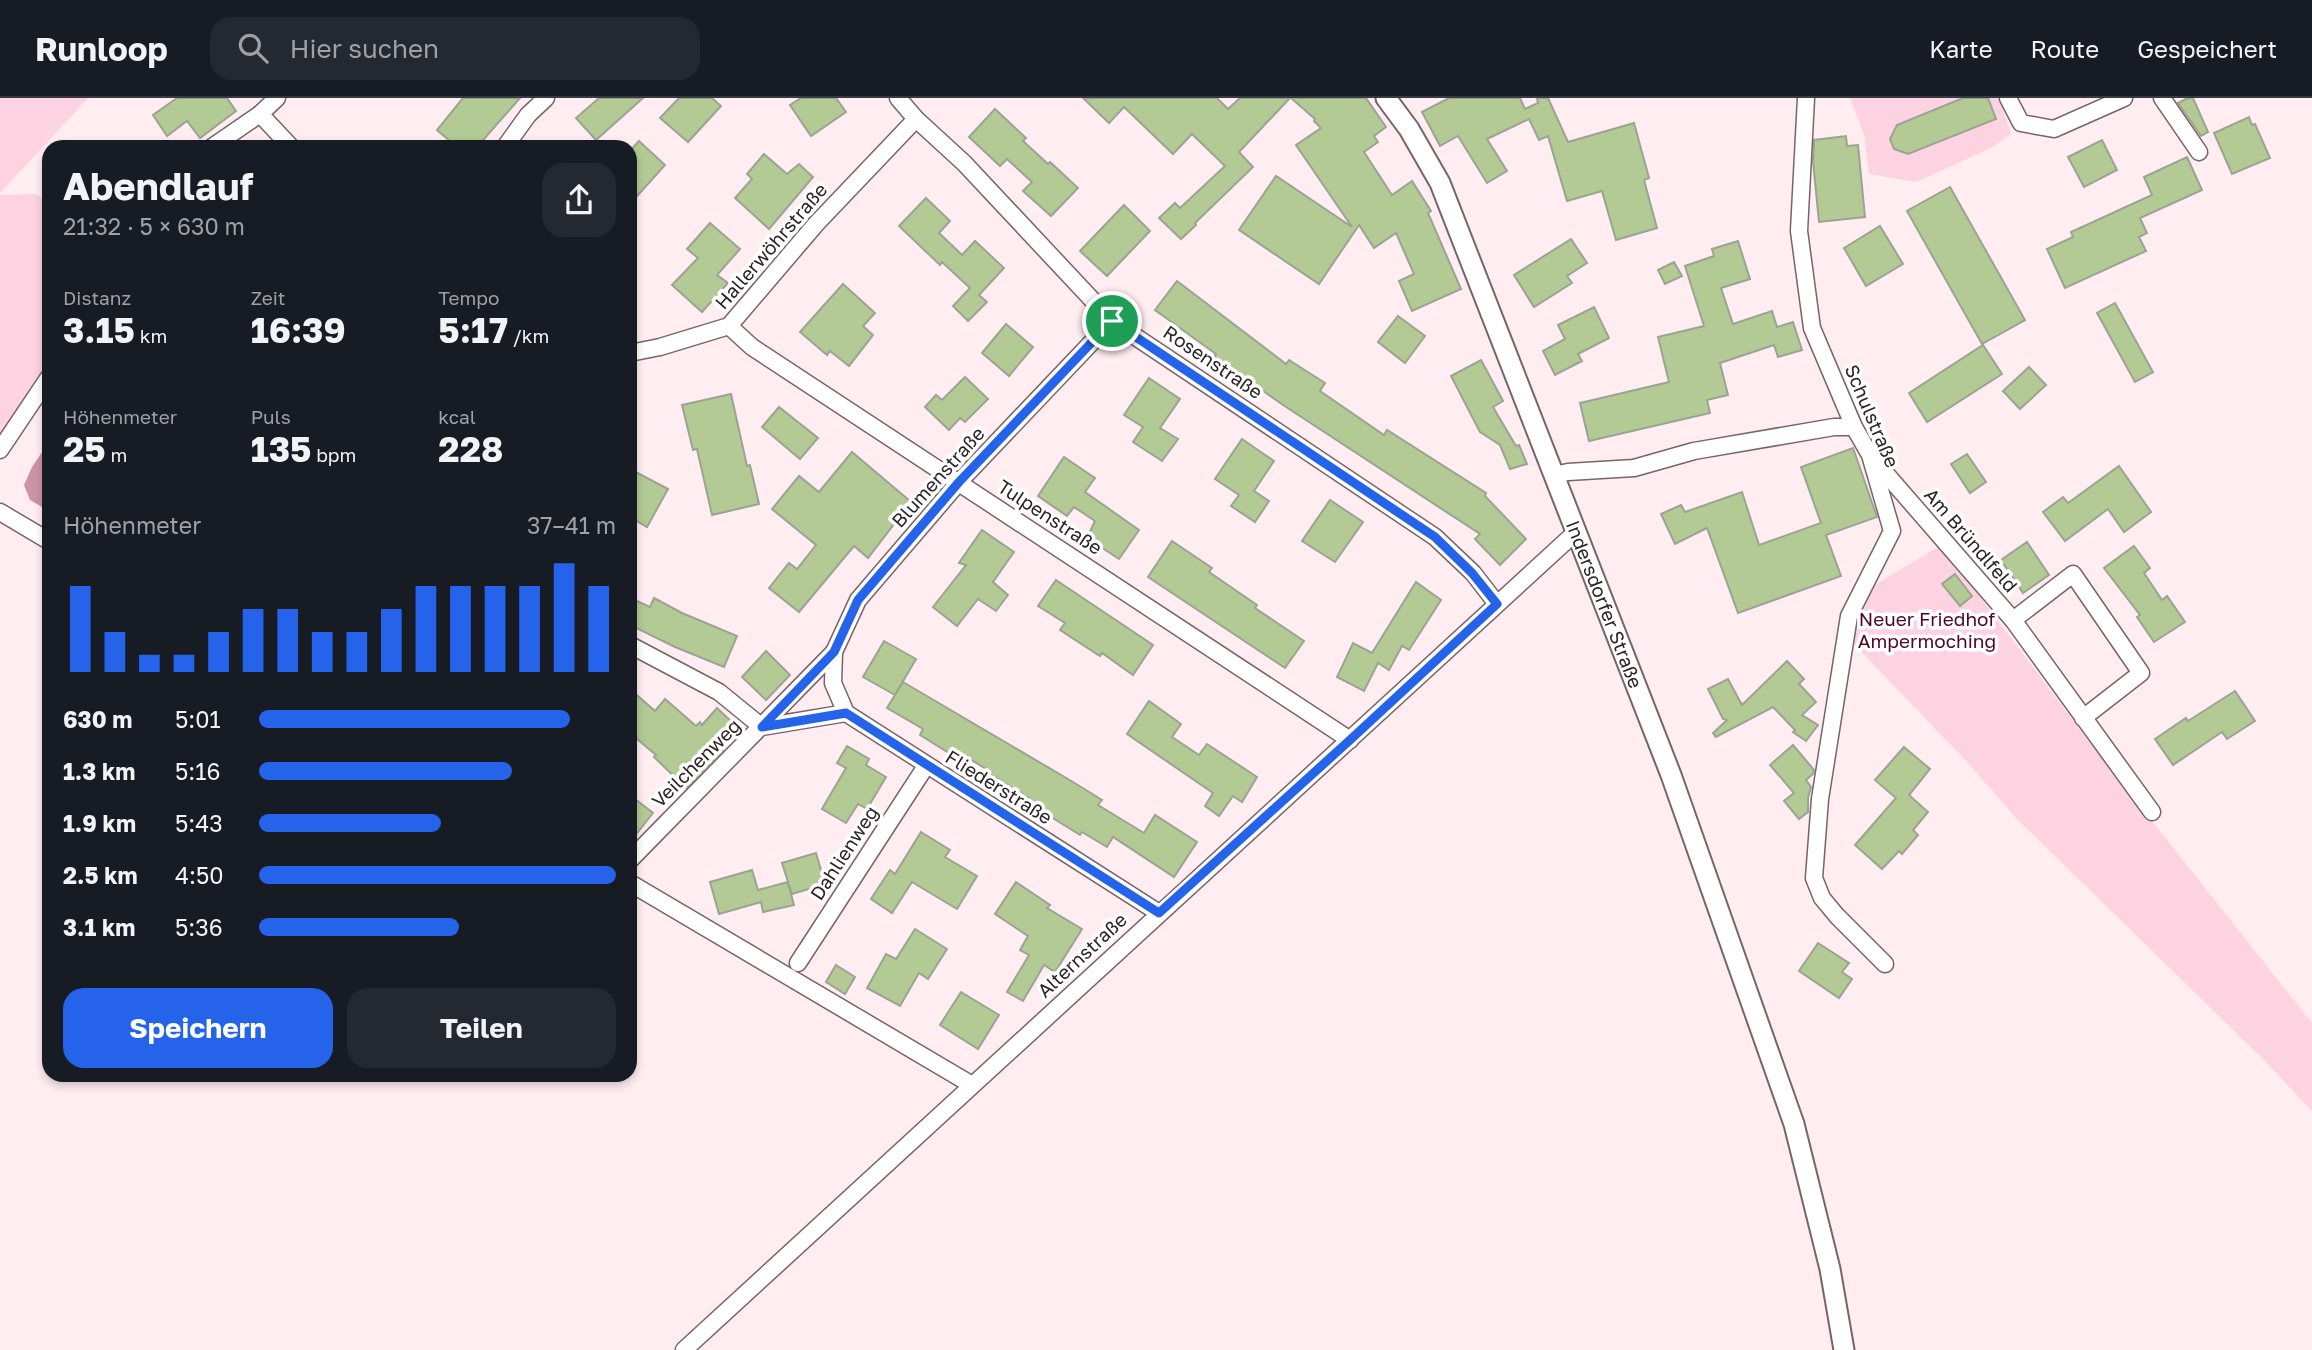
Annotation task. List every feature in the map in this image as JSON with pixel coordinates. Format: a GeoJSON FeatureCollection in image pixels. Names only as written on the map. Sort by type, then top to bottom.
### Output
{"type":"FeatureCollection","features":[{"type":"Feature","properties":{"kind":"street"},"geometry":{"type":"LineString","coordinates":[[222,140],[260,114],[277,98]]}},
{"type":"Feature","properties":{"kind":"street"},"geometry":{"type":"LineString","coordinates":[[510,140],[528,115],[546,98]]}},
{"type":"Feature","properties":{"kind":"street","name":"Rosenstraße"},"geometry":{"type":"LineString","coordinates":[[898,98],[916,119],[964,163],[1112,321],[1435,537],[1472,573],[1497,604]]}},
{"type":"Feature","properties":{"kind":"street","name":"Indersdorfer Straße"},"geometry":{"type":"LineString","coordinates":[[1386,98],[1409,130],[1440,183],[1671,775],[1794,1124],[1830,1269],[1844,1350]]}},
{"type":"Feature","properties":{"kind":"street","name":"Schulstraße"},"geometry":{"type":"LineString","coordinates":[[1806,98],[1799,231],[1812,328],[1854,428],[1870,455],[1892,531],[1849,616],[1820,799],[1814,878],[1822,898],[1836,916],[1885,964]]}},
{"type":"Feature","properties":{"kind":"street"},"geometry":{"type":"LineString","coordinates":[[2008,98],[2021,123],[2054,129],[2124,98]]}},
{"type":"Feature","properties":{"kind":"street"},"geometry":{"type":"LineString","coordinates":[[2162,98],[2199,152]]}},
{"type":"Feature","properties":{"kind":"street"},"geometry":{"type":"LineString","coordinates":[[260,114],[284,140]]}},
{"type":"Feature","properties":{"kind":"street","name":"Hallerwöhrstraße"},"geometry":{"type":"LineString","coordinates":[[637,352],[729,326],[816,224],[916,119]]}},
{"type":"Feature","properties":{"kind":"street","name":"Blumenstraße"},"geometry":{"type":"LineString","coordinates":[[846,713],[833,683],[834,652],[858,600],[959,482],[1112,321]]}},
{"type":"Feature","properties":{"kind":"street","name":"Tulpenstraße"},"geometry":{"type":"LineString","coordinates":[[729,326],[752,347],[1350,740]]}},
{"type":"Feature","properties":{"kind":"street"},"geometry":{"type":"LineString","coordinates":[[0,450],[42,387]]}},
{"type":"Feature","properties":{"kind":"street"},"geometry":{"type":"LineString","coordinates":[[1554,475],[1634,468],[1694,450],[1834,427],[1854,428]]}},
{"type":"Feature","properties":{"kind":"street","name":"Am Bründlfeld"},"geometry":{"type":"LineString","coordinates":[[1870,455],[2013,620],[2152,812]]}},
{"type":"Feature","properties":{"kind":"street"},"geometry":{"type":"LineString","coordinates":[[0,512],[42,537]]}},
{"type":"Feature","properties":{"kind":"street","name":"Alternstraße"},"geometry":{"type":"LineString","coordinates":[[684,1350],[1576,532]]}},
{"type":"Feature","properties":{"kind":"street","name":"Am Bründlfeld"},"geometry":{"type":"LineString","coordinates":[[2013,620],[2073,574],[2141,673],[2084,718]]}},
{"type":"Feature","properties":{"kind":"street"},"geometry":{"type":"LineString","coordinates":[[637,649],[719,692],[762,727]]}},
{"type":"Feature","properties":{"kind":"street","name":"Veilchenweg"},"geometry":{"type":"LineString","coordinates":[[637,853],[834,652]]}},
{"type":"Feature","properties":{"kind":"street","name":"Veilchenweg"},"geometry":{"type":"LineString","coordinates":[[762,727],[846,713]]}},
{"type":"Feature","properties":{"kind":"street","name":"Fliederstraße"},"geometry":{"type":"LineString","coordinates":[[846,713],[1159,913]]}},
{"type":"Feature","properties":{"kind":"street","name":"Dahlienweg"},"geometry":{"type":"LineString","coordinates":[[798,962],[926,766]]}},
{"type":"Feature","properties":{"kind":"street"},"geometry":{"type":"LineString","coordinates":[[637,887],[972,1085]]}},
{"type":"Feature","properties":{"kind":"green space"},"geometry":{"type":"Polygon","coordinates":[[[0,98],[88,98],[49,140],[42,140],[42,148],[0,193],[0,98]]]}},
{"type":"Feature","properties":{"kind":"green space"},"geometry":{"type":"Polygon","coordinates":[[[1850,98],[1999,98],[2011,134],[1991,148],[1916,182],[1869,174],[1864,135],[1850,98]]]}},
{"type":"Feature","properties":{"kind":"green space"},"geometry":{"type":"Polygon","coordinates":[[[36,194],[42,198],[42,381],[0,445],[0,195],[36,194]]]}},
{"type":"Feature","properties":{"kind":"green space","name":"Neuer Friedhof Ampermoching"},"geometry":{"type":"Polygon","coordinates":[[[1941,545],[2091,744],[2312,1023],[2312,1111],[2263,1059],[2016,818],[1967,762],[1851,641],[1870,588],[1941,545]]]}},
{"type":"Feature","properties":{"kind":"shaded area"},"geometry":{"type":"Polygon","coordinates":[[[42,452],[42,507],[30,500],[24,485],[42,452]]]}},
{"type":"Feature","properties":{"kind":"building"},"geometry":{"type":"Polygon","coordinates":[[[177,98],[227,98],[236,111],[200,138],[187,121],[167,136],[153,115],[177,98]]]}},
{"type":"Feature","properties":{"kind":"building"},"geometry":{"type":"Polygon","coordinates":[[[463,98],[520,98],[483,140],[449,140],[437,130],[463,98]]]}},
{"type":"Feature","properties":{"kind":"building"},"geometry":{"type":"Polygon","coordinates":[[[599,98],[643,98],[596,140],[576,118],[599,98]]]}},
{"type":"Feature","properties":{"kind":"building"},"geometry":{"type":"Polygon","coordinates":[[[679,98],[712,98],[721,106],[688,142],[660,118],[679,98]]]}},
{"type":"Feature","properties":{"kind":"building"},"geometry":{"type":"Polygon","coordinates":[[[801,98],[836,98],[846,112],[811,136],[790,105],[801,98]]]}},
{"type":"Feature","properties":{"kind":"building"},"geometry":{"type":"Polygon","coordinates":[[[1083,98],[1217,98],[1228,109],[1240,98],[1290,98],[1239,152],[1253,167],[1181,239],[1159,218],[1175,203],[1180,208],[1225,166],[1192,134],[1173,154],[1124,107],[1109,123],[1083,98]]]}},
{"type":"Feature","properties":{"kind":"building"},"geometry":{"type":"Polygon","coordinates":[[[1291,98],[1366,98],[1386,127],[1374,136],[1378,142],[1364,152],[1392,195],[1412,181],[1431,211],[1428,213],[1461,289],[1412,311],[1399,281],[1414,274],[1396,233],[1374,248],[1359,225],[1319,284],[1239,230],[1276,176],[1352,227],[1296,145],[1321,128],[1315,119],[1291,98]]]}},
{"type":"Feature","properties":{"kind":"building"},"geometry":{"type":"Polygon","coordinates":[[[1449,98],[1520,98],[1525,109],[1538,103],[1537,98],[1548,98],[1568,142],[1634,123],[1649,178],[1644,180],[1657,228],[1616,240],[1602,191],[1567,201],[1548,136],[1539,140],[1529,119],[1487,139],[1507,171],[1487,183],[1458,136],[1440,146],[1422,112],[1449,98]]]}},
{"type":"Feature","properties":{"kind":"building"},"geometry":{"type":"Polygon","coordinates":[[[1963,98],[1988,98],[1996,119],[1908,154],[1894,149],[1890,139],[1897,125],[1963,98]]]}},
{"type":"Feature","properties":{"kind":"building"},"geometry":{"type":"Polygon","coordinates":[[[2193,98],[2208,132],[2201,136],[2178,103],[2193,98]]]}},
{"type":"Feature","properties":{"kind":"building"},"geometry":{"type":"Polygon","coordinates":[[[995,109],[1026,138],[1023,141],[1078,188],[1051,216],[1023,191],[1032,182],[1007,159],[1000,166],[969,137],[995,109]]]}},
{"type":"Feature","properties":{"kind":"building"},"geometry":{"type":"Polygon","coordinates":[[[2249,117],[2252,125],[2255,124],[2270,158],[2232,174],[2214,133],[2249,117]]]}},
{"type":"Feature","properties":{"kind":"building"},"geometry":{"type":"Polygon","coordinates":[[[1846,136],[1847,146],[1858,145],[1865,217],[1819,222],[1813,161],[1814,140],[1846,136]]]}},
{"type":"Feature","properties":{"kind":"building"},"geometry":{"type":"Polygon","coordinates":[[[2102,140],[2117,170],[2084,187],[2068,157],[2102,140]]]}},
{"type":"Feature","properties":{"kind":"building"},"geometry":{"type":"Polygon","coordinates":[[[639,141],[665,165],[637,196],[639,141]]]}},
{"type":"Feature","properties":{"kind":"building"},"geometry":{"type":"Polygon","coordinates":[[[764,154],[787,174],[799,164],[813,177],[769,229],[735,198],[752,179],[747,174],[764,154]]]}},
{"type":"Feature","properties":{"kind":"building"},"geometry":{"type":"Polygon","coordinates":[[[2187,157],[2202,190],[2140,218],[2147,233],[2139,237],[2146,251],[2065,288],[2047,249],[2073,237],[2071,232],[2152,195],[2144,177],[2187,157]]]}},
{"type":"Feature","properties":{"kind":"building"},"geometry":{"type":"Polygon","coordinates":[[[1950,187],[2025,320],[1982,344],[1907,211],[1950,187]]]}},
{"type":"Feature","properties":{"kind":"building"},"geometry":{"type":"Polygon","coordinates":[[[926,198],[950,221],[939,233],[962,255],[975,241],[1004,268],[979,295],[987,302],[968,321],[953,306],[970,288],[942,262],[940,265],[899,226],[926,198]]]}},
{"type":"Feature","properties":{"kind":"building"},"geometry":{"type":"Polygon","coordinates":[[[1124,205],[1150,231],[1107,276],[1080,251],[1124,205]]]}},
{"type":"Feature","properties":{"kind":"building"},"geometry":{"type":"Polygon","coordinates":[[[710,223],[740,249],[717,275],[728,283],[702,312],[672,285],[698,258],[687,249],[710,223]]]}},
{"type":"Feature","properties":{"kind":"building"},"geometry":{"type":"Polygon","coordinates":[[[1880,226],[1903,264],[1866,286],[1844,248],[1880,226]]]}},
{"type":"Feature","properties":{"kind":"building"},"geometry":{"type":"Polygon","coordinates":[[[1571,239],[1587,263],[1567,276],[1572,283],[1534,307],[1514,275],[1571,239]]]}},
{"type":"Feature","properties":{"kind":"building"},"geometry":{"type":"Polygon","coordinates":[[[1738,241],[1750,279],[1721,288],[1733,324],[1772,311],[1777,327],[1793,322],[1802,350],[1778,357],[1774,345],[1720,363],[1728,395],[1707,400],[1710,413],[1589,441],[1580,403],[1669,382],[1658,337],[1704,326],[1685,266],[1714,256],[1712,249],[1738,241]]]}},
{"type":"Feature","properties":{"kind":"building"},"geometry":{"type":"Polygon","coordinates":[[[1674,262],[1682,276],[1665,284],[1658,270],[1674,262]]]}},
{"type":"Feature","properties":{"kind":"building"},"geometry":{"type":"Polygon","coordinates":[[[1177,281],[1286,364],[1289,360],[1325,383],[1320,391],[1384,435],[1387,430],[1486,493],[1485,496],[1526,539],[1500,565],[1475,539],[1480,534],[1283,405],[1214,356],[1216,354],[1155,310],[1177,281]]]}},
{"type":"Feature","properties":{"kind":"building"},"geometry":{"type":"Polygon","coordinates":[[[843,284],[875,313],[863,326],[873,335],[849,366],[830,351],[827,355],[800,332],[843,284]]]}},
{"type":"Feature","properties":{"kind":"building"},"geometry":{"type":"Polygon","coordinates":[[[2115,303],[2153,372],[2135,382],[2097,313],[2115,303]]]}},
{"type":"Feature","properties":{"kind":"building"},"geometry":{"type":"Polygon","coordinates":[[[1594,307],[1609,338],[1578,354],[1582,361],[1555,375],[1543,351],[1565,339],[1558,325],[1594,307]]]}},
{"type":"Feature","properties":{"kind":"building"},"geometry":{"type":"Polygon","coordinates":[[[1398,316],[1425,336],[1405,363],[1378,342],[1398,316]]]}},
{"type":"Feature","properties":{"kind":"building"},"geometry":{"type":"Polygon","coordinates":[[[1006,324],[1033,347],[1009,376],[982,353],[1006,324]]]}},
{"type":"Feature","properties":{"kind":"building"},"geometry":{"type":"Polygon","coordinates":[[[1983,345],[2002,374],[1927,422],[1909,393],[1983,345]]]}},
{"type":"Feature","properties":{"kind":"building"},"geometry":{"type":"Polygon","coordinates":[[[1481,360],[1503,401],[1493,407],[1516,446],[1519,445],[1527,464],[1510,469],[1500,445],[1480,432],[1451,376],[1481,360]]]}},
{"type":"Feature","properties":{"kind":"building"},"geometry":{"type":"Polygon","coordinates":[[[2029,367],[2046,385],[2020,409],[2003,391],[2029,367]]]}},
{"type":"Feature","properties":{"kind":"building"},"geometry":{"type":"Polygon","coordinates":[[[965,377],[988,399],[965,422],[960,418],[949,430],[925,407],[936,395],[942,400],[965,377]]]}},
{"type":"Feature","properties":{"kind":"building"},"geometry":{"type":"Polygon","coordinates":[[[1149,378],[1180,399],[1160,428],[1178,439],[1162,461],[1133,442],[1143,427],[1124,415],[1149,378]]]}},
{"type":"Feature","properties":{"kind":"building"},"geometry":{"type":"Polygon","coordinates":[[[731,394],[747,466],[750,465],[759,504],[712,515],[697,449],[693,450],[682,405],[731,394]]]}},
{"type":"Feature","properties":{"kind":"building"},"geometry":{"type":"Polygon","coordinates":[[[779,407],[818,438],[800,459],[762,427],[779,407]]]}},
{"type":"Feature","properties":{"kind":"building"},"geometry":{"type":"Polygon","coordinates":[[[1242,439],[1274,461],[1254,491],[1269,501],[1255,522],[1231,506],[1239,495],[1215,479],[1242,439]]]}},
{"type":"Feature","properties":{"kind":"building"},"geometry":{"type":"Polygon","coordinates":[[[1853,448],[1877,517],[1826,535],[1841,576],[1738,613],[1707,528],[1675,544],[1661,514],[1681,505],[1685,512],[1742,492],[1759,545],[1821,523],[1801,467],[1853,448]]]}},
{"type":"Feature","properties":{"kind":"building"},"geometry":{"type":"Polygon","coordinates":[[[852,452],[911,502],[868,558],[854,546],[799,612],[769,588],[789,563],[797,569],[816,545],[772,509],[799,476],[819,492],[852,452]]]}},
{"type":"Feature","properties":{"kind":"building"},"geometry":{"type":"Polygon","coordinates":[[[1967,454],[1986,482],[1970,493],[1951,464],[1967,454]]]}},
{"type":"Feature","properties":{"kind":"building"},"geometry":{"type":"Polygon","coordinates":[[[1064,457],[1095,478],[1085,492],[1139,530],[1119,559],[1087,538],[1095,521],[1074,507],[1067,516],[1038,496],[1064,457]]]}},
{"type":"Feature","properties":{"kind":"building"},"geometry":{"type":"Polygon","coordinates":[[[2119,466],[2151,512],[2124,532],[2108,509],[2065,541],[2043,512],[2063,497],[2068,503],[2119,466]]]}},
{"type":"Feature","properties":{"kind":"building"},"geometry":{"type":"Polygon","coordinates":[[[637,473],[668,489],[647,527],[637,521],[637,473]]]}},
{"type":"Feature","properties":{"kind":"building"},"geometry":{"type":"Polygon","coordinates":[[[1330,500],[1363,522],[1335,562],[1302,541],[1330,500]]]}},
{"type":"Feature","properties":{"kind":"building"},"geometry":{"type":"Polygon","coordinates":[[[982,530],[1014,552],[993,582],[1008,595],[996,611],[978,599],[957,626],[933,607],[966,565],[959,563],[982,530]]]}},
{"type":"Feature","properties":{"kind":"building"},"geometry":{"type":"Polygon","coordinates":[[[1172,541],[1212,568],[1209,572],[1257,605],[1255,608],[1304,641],[1285,668],[1148,577],[1172,541]]]}},
{"type":"Feature","properties":{"kind":"building"},"geometry":{"type":"Polygon","coordinates":[[[2027,542],[2049,575],[2023,593],[2001,560],[2027,542]]]}},
{"type":"Feature","properties":{"kind":"building"},"geometry":{"type":"Polygon","coordinates":[[[2134,546],[2150,568],[2144,573],[2162,600],[2167,596],[2185,622],[2154,642],[2137,617],[2140,615],[2104,568],[2134,546]]]}},
{"type":"Feature","properties":{"kind":"building"},"geometry":{"type":"Polygon","coordinates":[[[1955,574],[1972,596],[1960,606],[1942,584],[1955,574]]]}},
{"type":"Feature","properties":{"kind":"building"},"geometry":{"type":"Polygon","coordinates":[[[1056,580],[1153,645],[1133,675],[1102,653],[1100,656],[1060,630],[1065,623],[1038,606],[1056,580]]]}},
{"type":"Feature","properties":{"kind":"building"},"geometry":{"type":"Polygon","coordinates":[[[1416,582],[1441,600],[1409,650],[1402,646],[1389,670],[1378,663],[1364,691],[1337,677],[1353,643],[1372,653],[1416,582]]]}},
{"type":"Feature","properties":{"kind":"building"},"geometry":{"type":"Polygon","coordinates":[[[654,598],[737,636],[724,667],[637,628],[637,601],[650,607],[654,598]]]}},
{"type":"Feature","properties":{"kind":"building"},"geometry":{"type":"Polygon","coordinates":[[[884,641],[916,659],[895,695],[863,677],[884,641]]]}},
{"type":"Feature","properties":{"kind":"building"},"geometry":{"type":"Polygon","coordinates":[[[766,651],[790,675],[766,700],[742,677],[766,651]]]}},
{"type":"Feature","properties":{"kind":"building"},"geometry":{"type":"Polygon","coordinates":[[[1787,661],[1804,679],[1799,684],[1816,702],[1802,715],[1818,725],[1806,741],[1793,732],[1795,730],[1773,707],[1716,737],[1713,733],[1727,720],[1723,719],[1708,689],[1728,679],[1742,705],[1787,661]]]}},
{"type":"Feature","properties":{"kind":"building"},"geometry":{"type":"Polygon","coordinates":[[[903,682],[1102,800],[1098,805],[1144,833],[1155,815],[1197,842],[1174,877],[1113,837],[1107,847],[1082,832],[1080,835],[1051,817],[1050,820],[1028,806],[1032,800],[952,748],[949,753],[920,735],[923,729],[887,708],[903,682]]]}},
{"type":"Feature","properties":{"kind":"building"},"geometry":{"type":"Polygon","coordinates":[[[2235,691],[2255,721],[2227,739],[2222,732],[2173,765],[2155,739],[2235,691]]]}},
{"type":"Feature","properties":{"kind":"building"},"geometry":{"type":"Polygon","coordinates":[[[637,695],[655,711],[665,699],[696,726],[700,722],[702,725],[717,708],[736,726],[721,742],[726,747],[686,788],[654,757],[656,755],[637,739],[637,695]]]}},
{"type":"Feature","properties":{"kind":"building"},"geometry":{"type":"Polygon","coordinates":[[[1149,701],[1181,724],[1172,737],[1199,755],[1207,744],[1257,777],[1242,802],[1233,796],[1219,816],[1205,806],[1213,793],[1127,734],[1149,701]]]}},
{"type":"Feature","properties":{"kind":"building"},"geometry":{"type":"Polygon","coordinates":[[[1793,745],[1814,770],[1806,780],[1811,787],[1808,812],[1799,819],[1784,801],[1794,793],[1770,765],[1793,745]]]}},
{"type":"Feature","properties":{"kind":"building"},"geometry":{"type":"Polygon","coordinates":[[[847,746],[869,759],[866,765],[886,777],[867,809],[858,804],[846,823],[822,809],[846,768],[837,763],[847,746]]]}},
{"type":"Feature","properties":{"kind":"building"},"geometry":{"type":"Polygon","coordinates":[[[1904,747],[1930,769],[1909,795],[1928,812],[1913,830],[1918,835],[1902,854],[1899,851],[1882,869],[1855,845],[1896,798],[1875,780],[1904,747]]]}},
{"type":"Feature","properties":{"kind":"building"},"geometry":{"type":"Polygon","coordinates":[[[637,800],[653,813],[637,833],[637,800]]]}},
{"type":"Feature","properties":{"kind":"building"},"geometry":{"type":"Polygon","coordinates":[[[921,832],[950,850],[945,857],[977,876],[957,909],[912,882],[892,913],[871,899],[890,870],[895,874],[921,832]]]}},
{"type":"Feature","properties":{"kind":"building"},"geometry":{"type":"Polygon","coordinates":[[[816,853],[825,884],[792,894],[788,883],[794,905],[763,912],[761,902],[719,914],[710,882],[752,870],[758,890],[788,882],[782,863],[816,853]]]}},
{"type":"Feature","properties":{"kind":"building"},"geometry":{"type":"Polygon","coordinates":[[[1016,882],[1050,905],[1047,908],[1082,929],[1055,972],[1044,965],[1023,1001],[1007,992],[1029,955],[1020,950],[1028,936],[995,914],[1016,882]]]}},
{"type":"Feature","properties":{"kind":"building"},"geometry":{"type":"Polygon","coordinates":[[[915,929],[947,949],[928,979],[919,973],[900,1006],[867,988],[886,954],[896,959],[915,929]]]}},
{"type":"Feature","properties":{"kind":"building"},"geometry":{"type":"Polygon","coordinates":[[[1818,943],[1849,963],[1842,972],[1852,979],[1839,998],[1799,971],[1818,943]]]}},
{"type":"Feature","properties":{"kind":"building"},"geometry":{"type":"Polygon","coordinates":[[[836,965],[855,977],[845,994],[826,982],[836,965]]]}},
{"type":"Feature","properties":{"kind":"building"},"geometry":{"type":"Polygon","coordinates":[[[961,992],[999,1015],[978,1049],[940,1025],[961,992]]]}},
{"type":"Feature","properties":{"kind":"route"},"geometry":{"type":"LineString","coordinates":[[1112,321],[1435,537],[1472,573],[1497,604],[1159,913],[846,713],[762,727],[834,652],[858,600],[959,482],[1112,321]]}}]}
